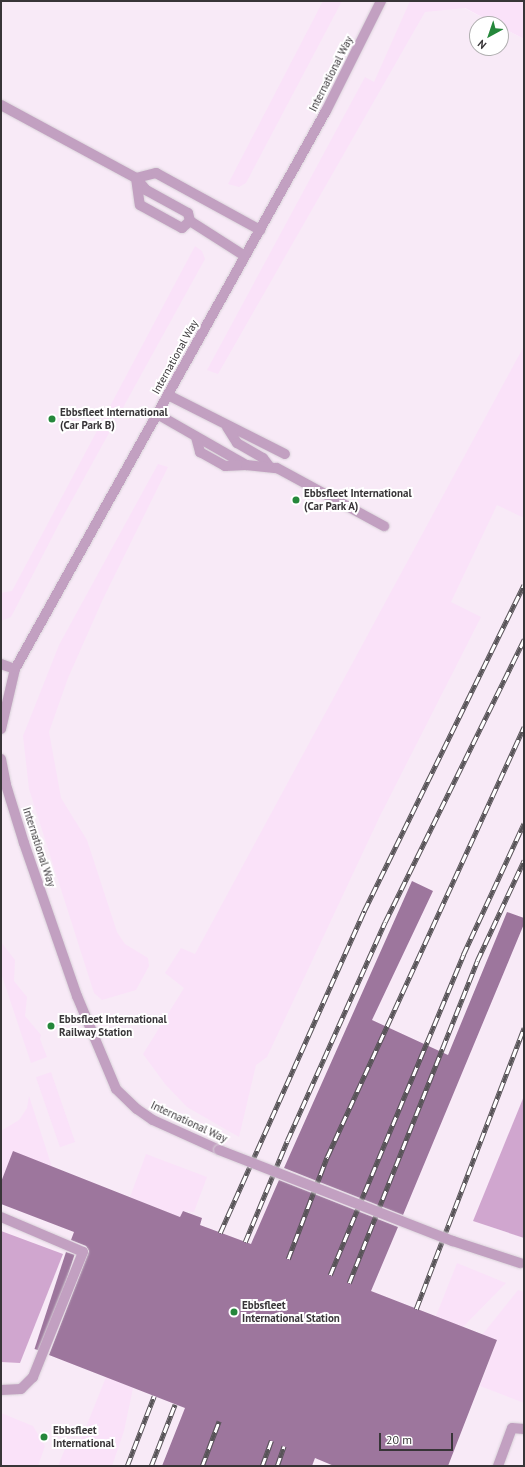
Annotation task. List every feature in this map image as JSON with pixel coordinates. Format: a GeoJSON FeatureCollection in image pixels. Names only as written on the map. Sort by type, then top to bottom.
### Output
{"type":"FeatureCollection","features":[{"type":"Feature","properties":{"kind":"street","name":"International Way"},"geometry":{"type":"LineString","coordinates":[[1,729],[15,669],[326,111],[381,1]]}},
{"type":"Feature","properties":{"kind":"street"},"geometry":{"type":"LineString","coordinates":[[1,105],[136,178],[146,190],[188,213],[190,221],[245,256]]}},
{"type":"Feature","properties":{"kind":"street"},"geometry":{"type":"LineString","coordinates":[[136,178],[156,173],[260,230]]}},
{"type":"Feature","properties":{"kind":"street"},"geometry":{"type":"LineString","coordinates":[[136,178],[140,205],[182,228],[190,221]]}},
{"type":"Feature","properties":{"kind":"street"},"geometry":{"type":"LineString","coordinates":[[168,395],[227,427],[243,431],[285,454]]}},
{"type":"Feature","properties":{"kind":"street"},"geometry":{"type":"LineString","coordinates":[[157,414],[196,437],[200,452],[225,466],[246,465],[269,466],[277,468],[384,526]]}},
{"type":"Feature","properties":{"kind":"street"},"geometry":{"type":"LineString","coordinates":[[227,427],[237,443],[263,458],[269,466]]}},
{"type":"Feature","properties":{"kind":"street"},"geometry":{"type":"LineString","coordinates":[[1,664],[15,669]]}},
{"type":"Feature","properties":{"kind":"street","name":"International Way"},"geometry":{"type":"LineString","coordinates":[[1,759],[6,785],[76,996],[116,1089],[137,1109],[153,1120],[219,1150],[453,1241],[523,1265]]}},
{"type":"Feature","properties":{"kind":"street"},"geometry":{"type":"LineString","coordinates":[[1,1217],[83,1252],[33,1377],[21,1389],[1,1390]]}},
{"type":"Feature","properties":{"kind":"street"},"geometry":{"type":"LineString","coordinates":[[498,1466],[512,1428],[524,1429]]}},
{"type":"Feature","properties":{"kind":"shaded area"},"geometry":{"type":"Polygon","coordinates":[[[1,1],[451,1],[480,16],[469,16],[469,56],[509,56],[509,31],[524,39],[524,1096],[474,1221],[524,1238],[524,1466],[1,1466],[1,1]]]}},
{"type":"Feature","properties":{"kind":"shaded area"},"geometry":{"type":"Polygon","coordinates":[[[323,1],[342,1],[246,183],[239,187],[228,184],[323,1]]]}},
{"type":"Feature","properties":{"kind":"shaded area"},"geometry":{"type":"Polygon","coordinates":[[[410,1],[524,1],[524,39],[509,31],[509,16],[480,16],[465,8],[425,12],[218,374],[207,370],[365,77],[374,82],[410,1]]]}},
{"type":"Feature","properties":{"kind":"shaded area"},"geometry":{"type":"Polygon","coordinates":[[[195,246],[202,251],[205,259],[61,520],[11,617],[1,621],[1,593],[12,591],[195,246]]]}},
{"type":"Feature","properties":{"kind":"shaded area"},"geometry":{"type":"Polygon","coordinates":[[[524,346],[524,518],[497,505],[451,602],[481,617],[380,816],[267,1057],[256,1065],[239,1137],[187,1107],[165,1084],[143,1054],[184,988],[165,973],[181,948],[195,954],[524,346]]]}},
{"type":"Feature","properties":{"kind":"shaded area"},"geometry":{"type":"Polygon","coordinates":[[[158,464],[168,467],[103,599],[68,678],[49,732],[61,798],[87,840],[117,932],[125,944],[148,958],[149,966],[136,990],[102,1000],[94,993],[29,789],[23,736],[59,645],[158,464]]]}},
{"type":"Feature","properties":{"kind":"shaded area"},"geometry":{"type":"Polygon","coordinates":[[[1,942],[15,960],[14,981],[27,997],[25,1016],[41,1035],[40,1039],[47,1057],[31,1063],[1,973],[1,942]]]}},
{"type":"Feature","properties":{"kind":"shaded area"},"geometry":{"type":"Polygon","coordinates":[[[51,1072],[75,1142],[60,1147],[36,1077],[51,1072]]]}},
{"type":"Feature","properties":{"kind":"shaded area"},"geometry":{"type":"Polygon","coordinates":[[[29,1096],[52,1167],[13,1152],[1,1182],[1,1131],[19,1120],[27,1108],[29,1096]]]}},
{"type":"Feature","properties":{"kind":"shaded area"},"geometry":{"type":"Polygon","coordinates":[[[524,1096],[524,1238],[473,1221],[524,1096]]]}},
{"type":"Feature","properties":{"kind":"shaded area"},"geometry":{"type":"Polygon","coordinates":[[[146,1154],[207,1177],[194,1212],[183,1211],[180,1217],[130,1197],[146,1154]]]}},
{"type":"Feature","properties":{"kind":"shaded area"},"geometry":{"type":"Polygon","coordinates":[[[1,1231],[63,1254],[20,1363],[1,1362],[1,1231]]]}},
{"type":"Feature","properties":{"kind":"shaded area"},"geometry":{"type":"Polygon","coordinates":[[[457,1263],[506,1283],[463,1327],[436,1316],[457,1263]]]}},
{"type":"Feature","properties":{"kind":"shaded area"},"geometry":{"type":"Polygon","coordinates":[[[518,1290],[524,1292],[524,1403],[480,1386],[497,1340],[482,1335],[518,1290]]]}},
{"type":"Feature","properties":{"kind":"shaded area"},"geometry":{"type":"Polygon","coordinates":[[[106,1377],[133,1388],[124,1431],[112,1466],[58,1466],[69,1439],[80,1442],[106,1377]]]}},
{"type":"Feature","properties":{"kind":"shaded area"},"geometry":{"type":"Polygon","coordinates":[[[1,1413],[33,1426],[45,1446],[38,1466],[1,1466],[1,1413]]]}},
{"type":"Feature","properties":{"kind":"building"},"geometry":{"type":"Polygon","coordinates":[[[412,881],[433,891],[372,1020],[448,1055],[507,912],[524,918],[524,924],[403,1215],[284,1168],[412,881]]]}},
{"type":"Feature","properties":{"kind":"building","name":"Ebbsfleet International Station"},"geometry":{"type":"Polygon","coordinates":[[[13,1151],[180,1217],[183,1211],[202,1218],[200,1225],[251,1244],[279,1180],[398,1227],[371,1291],[497,1340],[448,1466],[334,1466],[315,1458],[312,1466],[162,1466],[185,1408],[49,1355],[89,1251],[86,1246],[71,1240],[74,1232],[1,1204],[1,1182],[13,1151]]]}},
{"type":"Feature","properties":{"kind":"building"},"geometry":{"type":"Polygon","coordinates":[[[66,1252],[75,1255],[43,1352],[34,1349],[66,1252]]]}},
{"type":"Feature","properties":{"kind":"railway"},"geometry":{"type":"LineString","coordinates":[[220,1233],[364,911],[524,585]]}},
{"type":"Feature","properties":{"kind":"railway"},"geometry":{"type":"LineString","coordinates":[[245,1242],[287,1141],[385,922],[524,639]]}},
{"type":"Feature","properties":{"kind":"railway"},"geometry":{"type":"LineString","coordinates":[[288,1259],[327,1157],[524,727]]}},
{"type":"Feature","properties":{"kind":"railway"},"geometry":{"type":"LineString","coordinates":[[330,1275],[463,955],[524,823]]}},
{"type":"Feature","properties":{"kind":"railway"},"geometry":{"type":"LineString","coordinates":[[349,1283],[477,961],[524,860]]}},
{"type":"Feature","properties":{"kind":"railway"},"geometry":{"type":"LineString","coordinates":[[416,1309],[524,1028]]}},
{"type":"Feature","properties":{"kind":"railway"},"geometry":{"type":"LineString","coordinates":[[127,1466],[154,1396]]}},
{"type":"Feature","properties":{"kind":"railway"},"geometry":{"type":"LineString","coordinates":[[151,1466],[175,1404]]}},
{"type":"Feature","properties":{"kind":"railway"},"geometry":{"type":"LineString","coordinates":[[202,1466],[219,1421]]}},
{"type":"Feature","properties":{"kind":"railway"},"geometry":{"type":"LineString","coordinates":[[262,1466],[271,1441]]}},
{"type":"Feature","properties":{"kind":"railway"},"geometry":{"type":"LineString","coordinates":[[277,1466],[284,1446]]}},
{"type":"Feature","properties":{"kind":"place","name":"Ebbsfleet International (Car Park B)"},"geometry":{"type":"Point","coordinates":[52,419]}},
{"type":"Feature","properties":{"kind":"place","name":"Ebbsfleet International (Car Park A)"},"geometry":{"type":"Point","coordinates":[296,500]}},
{"type":"Feature","properties":{"kind":"place","name":"Ebbsfleet International Railway Station"},"geometry":{"type":"Point","coordinates":[51,1026]}},
{"type":"Feature","properties":{"kind":"place","name":"Ebbsfleet International Station"},"geometry":{"type":"Point","coordinates":[234,1312]}},
{"type":"Feature","properties":{"kind":"place","name":"Ebbsfleet International"},"geometry":{"type":"Point","coordinates":[44,1437]}}]}
